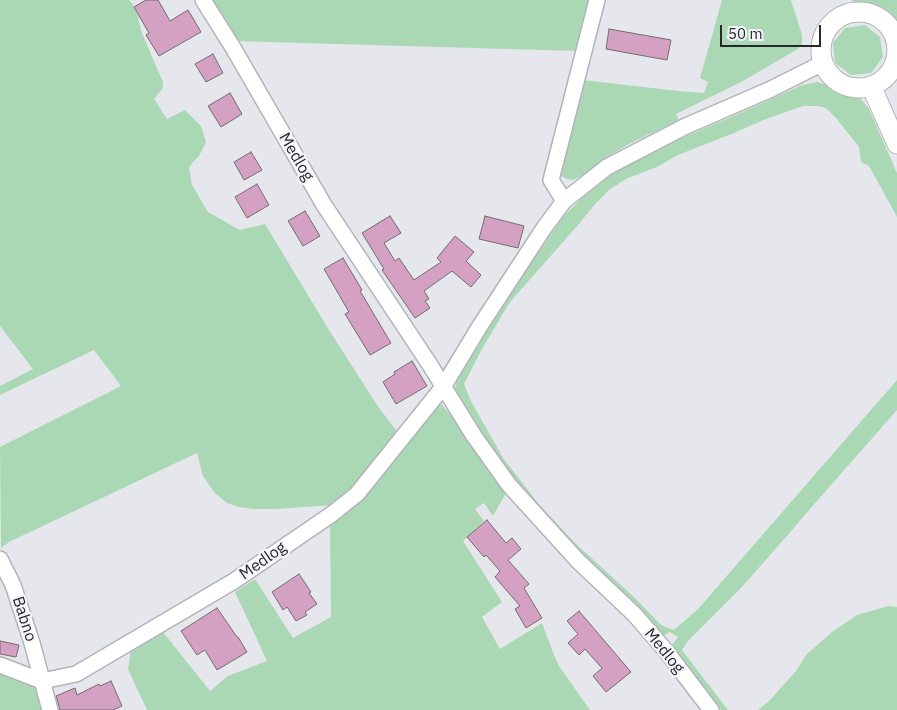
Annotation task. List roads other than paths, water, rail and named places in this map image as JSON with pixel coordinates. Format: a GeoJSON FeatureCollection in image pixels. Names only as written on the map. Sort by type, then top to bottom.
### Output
{"type":"FeatureCollection","features":[{"type":"Feature","properties":{"kind":"main road"},"geometry":{"type":"LineString","coordinates":[[840,8],[869,13],[883,21],[890,28],[896,42],[895,60],[890,71],[883,80],[871,86],[858,88],[844,85],[828,73],[823,63],[821,44],[824,33],[840,8]]}},
{"type":"Feature","properties":{"kind":"main road"},"geometry":{"type":"LineString","coordinates":[[871,86],[897,144]]}},
{"type":"Feature","properties":{"kind":"street","name":"Medlog"},"geometry":{"type":"LineString","coordinates":[[203,0],[232,46],[324,205],[425,357],[474,436],[509,484],[578,561],[635,615],[666,651],[711,710]]}},
{"type":"Feature","properties":{"kind":"street"},"geometry":{"type":"LineString","coordinates":[[564,201],[551,180],[597,0]]}},
{"type":"Feature","properties":{"kind":"street"},"geometry":{"type":"LineString","coordinates":[[443,387],[483,321],[564,201],[607,167],[686,126],[769,90],[823,63]]}},
{"type":"Feature","properties":{"kind":"street","name":"Medlog"},"geometry":{"type":"LineString","coordinates":[[42,681],[76,674],[136,640],[234,581],[332,514],[357,494],[443,387]]}},
{"type":"Feature","properties":{"kind":"street","name":"Babno"},"geometry":{"type":"LineString","coordinates":[[0,559],[13,585],[50,710]]}},
{"type":"Feature","properties":{"kind":"street"},"geometry":{"type":"LineString","coordinates":[[0,665],[42,681]]}}]}
